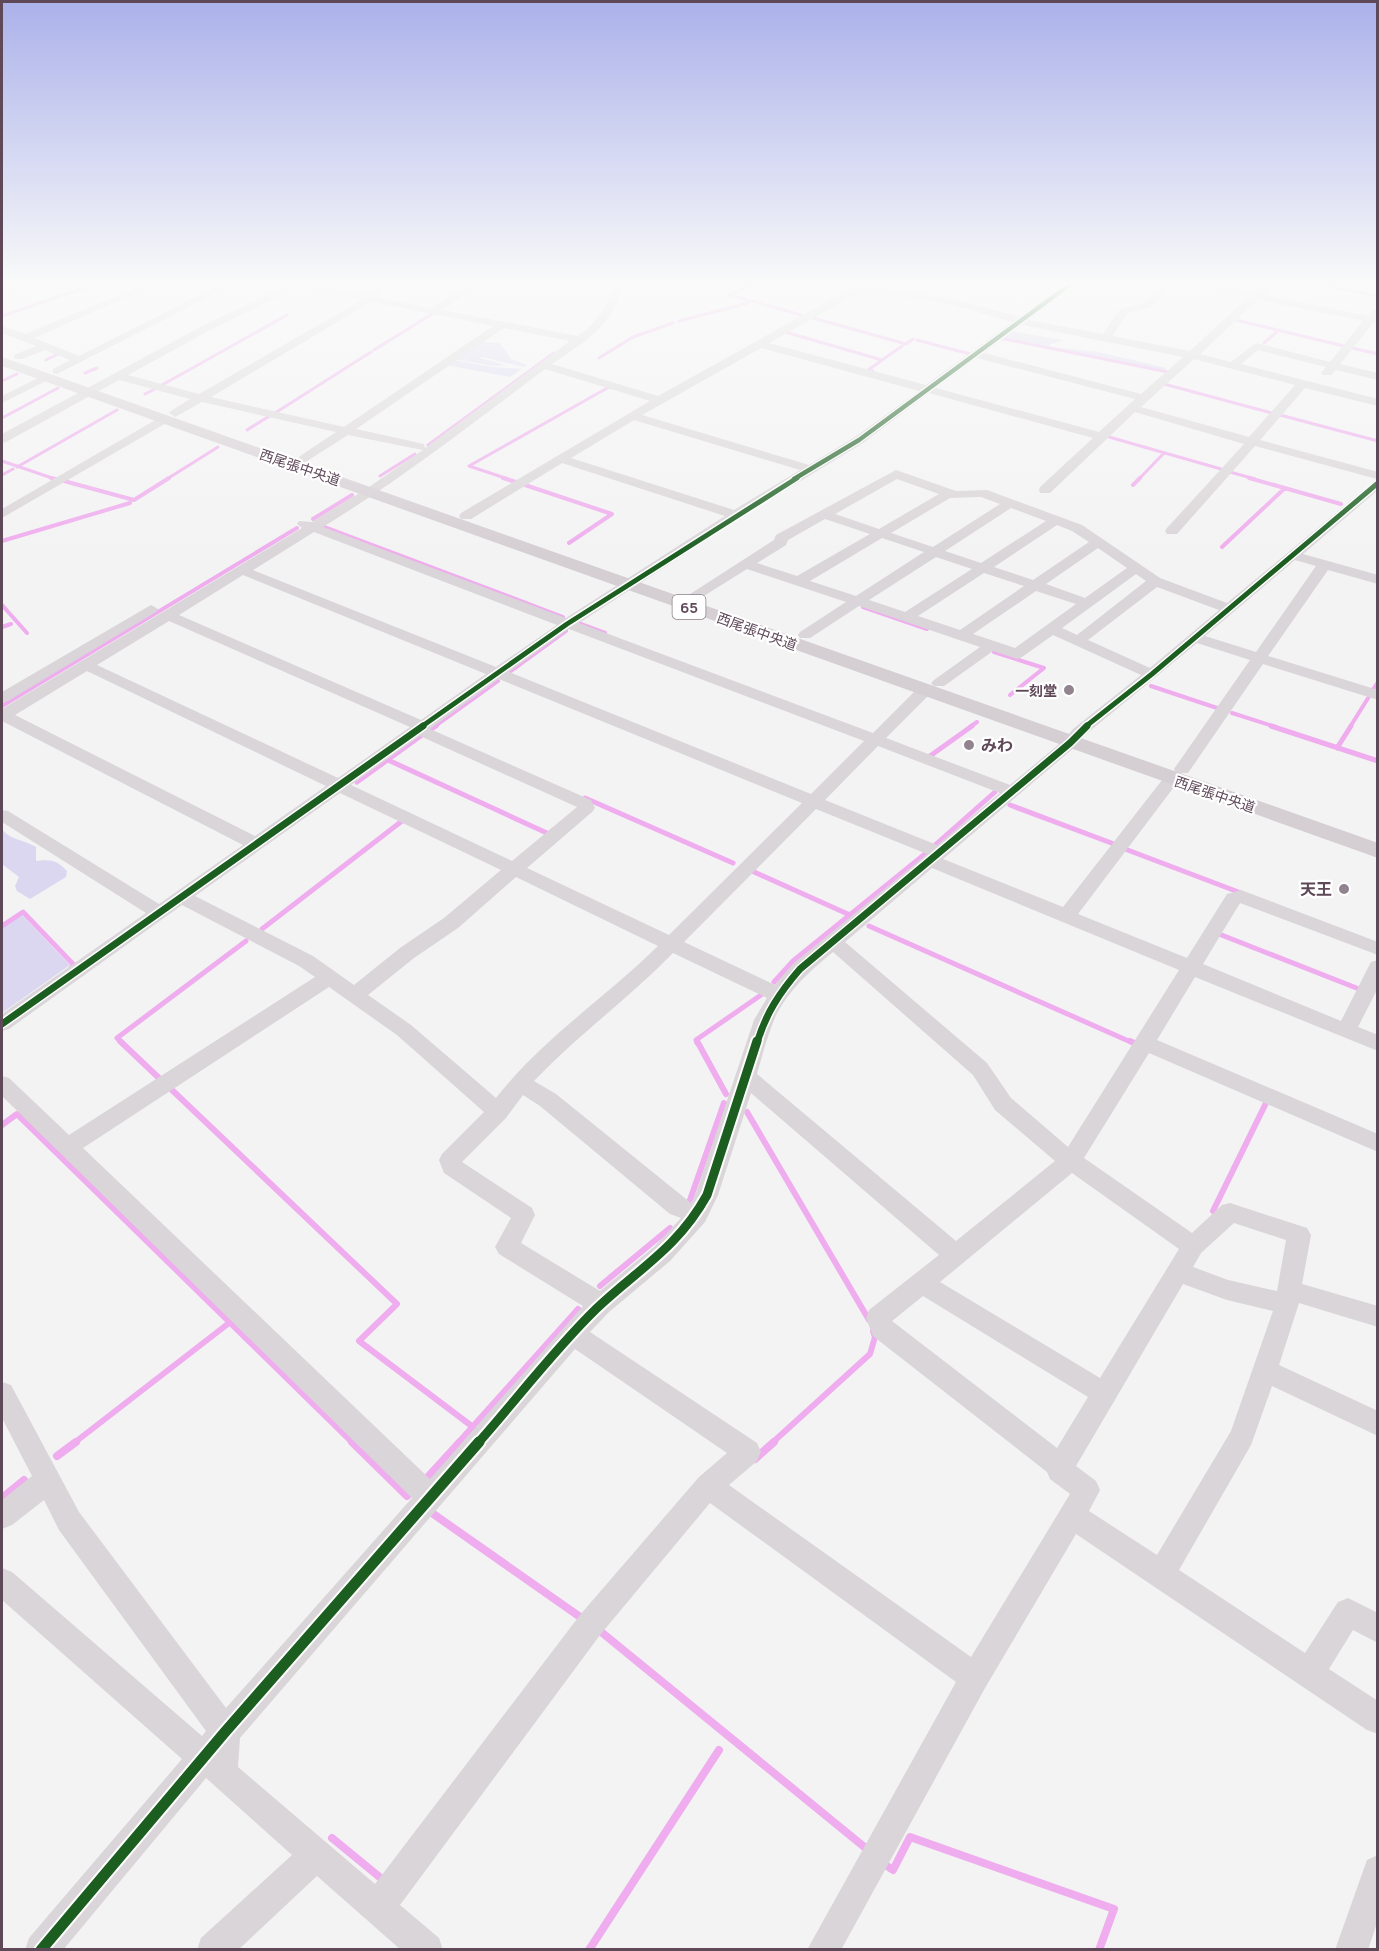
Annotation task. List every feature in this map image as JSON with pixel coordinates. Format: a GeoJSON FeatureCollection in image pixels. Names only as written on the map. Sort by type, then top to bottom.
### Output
{"type":"FeatureCollection","features":[{"type":"Feature","properties":{"kind":"main road","name":"西尾張中央道"},"geometry":{"type":"LineString","coordinates":[[53,374],[106,378],[169,416],[1075,737],[1377,851]]}},
{"type":"Feature","properties":{"kind":"main road","name":"西尾張中央道"},"geometry":{"type":"LineString","coordinates":[[169,416],[304,459],[368,487],[466,516],[633,580],[694,596],[805,635],[932,687]]}},
{"type":"Feature","properties":{"kind":"main road","name":"西尾張中央道"},"geometry":{"type":"LineString","coordinates":[[1177,774],[1377,838]]}},
{"type":"Feature","properties":{"kind":"street"},"geometry":{"type":"LineString","coordinates":[[2,400],[52,374]]}},
{"type":"Feature","properties":{"kind":"street"},"geometry":{"type":"LineString","coordinates":[[101,374],[106,378],[420,447]]}},
{"type":"Feature","properties":{"kind":"street"},"geometry":{"type":"LineString","coordinates":[[2,439],[114,374]]}},
{"type":"Feature","properties":{"kind":"street"},"geometry":{"type":"LineString","coordinates":[[2,514],[240,374]]}},
{"type":"Feature","properties":{"kind":"street"},"geometry":{"type":"LineString","coordinates":[[304,459],[431,374]]}},
{"type":"Feature","properties":{"kind":"street"},"geometry":{"type":"LineString","coordinates":[[368,487],[519,374]]}},
{"type":"Feature","properties":{"kind":"street"},"geometry":{"type":"LineString","coordinates":[[2,711],[306,524],[420,458],[531,374]]}},
{"type":"Feature","properties":{"kind":"street"},"geometry":{"type":"LineString","coordinates":[[576,374],[659,400]]}},
{"type":"Feature","properties":{"kind":"street"},"geometry":{"type":"LineString","coordinates":[[466,516],[705,374]]}},
{"type":"Feature","properties":{"kind":"street"},"geometry":{"type":"LineString","coordinates":[[874,374],[1103,437]]}},
{"type":"Feature","properties":{"kind":"street"},"geometry":{"type":"LineString","coordinates":[[2,1024],[567,624],[735,515],[859,440],[947,374]]}},
{"type":"Feature","properties":{"kind":"street"},"geometry":{"type":"LineString","coordinates":[[1052,374],[1143,398]]}},
{"type":"Feature","properties":{"kind":"street"},"geometry":{"type":"LineString","coordinates":[[1046,490],[1171,374]]}},
{"type":"Feature","properties":{"kind":"street"},"geometry":{"type":"LineString","coordinates":[[1266,374],[1377,403]]}},
{"type":"Feature","properties":{"kind":"street"},"geometry":{"type":"LineString","coordinates":[[1316,387],[1326,374]]}},
{"type":"Feature","properties":{"kind":"street"},"geometry":{"type":"LineString","coordinates":[[1172,531],[1303,383]]}},
{"type":"Feature","properties":{"kind":"street"},"geometry":{"type":"LineString","coordinates":[[1133,408],[1377,476]]}},
{"type":"Feature","properties":{"kind":"street"},"geometry":{"type":"LineString","coordinates":[[632,416],[809,469]]}},
{"type":"Feature","properties":{"kind":"street"},"geometry":{"type":"LineString","coordinates":[[561,459],[735,515]]}},
{"type":"Feature","properties":{"kind":"street"},"geometry":{"type":"LineString","coordinates":[[694,596],[781,542],[781,538],[896,474],[955,495],[982,493],[1077,528],[1134,569],[1155,581],[1229,609]]}},
{"type":"Feature","properties":{"kind":"street"},"geometry":{"type":"LineString","coordinates":[[40,1950],[212,1766],[225,1732],[573,1334],[601,1304],[681,1237],[697,1215],[707,1195],[764,1020],[778,995],[800,969],[1377,483]]}},
{"type":"Feature","properties":{"kind":"street"},"geometry":{"type":"LineString","coordinates":[[798,582],[950,493]]}},
{"type":"Feature","properties":{"kind":"street"},"geometry":{"type":"LineString","coordinates":[[805,635],[1010,503]]}},
{"type":"Feature","properties":{"kind":"street"},"geometry":{"type":"LineString","coordinates":[[823,514],[1087,603]]}},
{"type":"Feature","properties":{"kind":"street"},"geometry":{"type":"LineString","coordinates":[[906,618],[1056,520]]}},
{"type":"Feature","properties":{"kind":"street"},"geometry":{"type":"LineString","coordinates":[[2,711],[86,665],[242,570],[306,524]]}},
{"type":"Feature","properties":{"kind":"street"},"geometry":{"type":"LineString","coordinates":[[306,524],[1011,791]]}},
{"type":"Feature","properties":{"kind":"street"},"geometry":{"type":"LineString","coordinates":[[962,636],[1098,542]]}},
{"type":"Feature","properties":{"kind":"street"},"geometry":{"type":"LineString","coordinates":[[1292,555],[1377,580]]}},
{"type":"Feature","properties":{"kind":"street"},"geometry":{"type":"LineString","coordinates":[[746,564],[1017,654],[1134,569]]}},
{"type":"Feature","properties":{"kind":"street"},"geometry":{"type":"LineString","coordinates":[[1066,916],[1177,774],[1324,565]]}},
{"type":"Feature","properties":{"kind":"street"},"geometry":{"type":"LineString","coordinates":[[242,570],[814,802],[1066,916],[1377,1044]]}},
{"type":"Feature","properties":{"kind":"street"},"geometry":{"type":"LineString","coordinates":[[1078,641],[1155,581]]}},
{"type":"Feature","properties":{"kind":"street"},"geometry":{"type":"LineString","coordinates":[[168,615],[585,804],[586,808],[516,870],[451,923],[353,996]]}},
{"type":"Feature","properties":{"kind":"street"},"geometry":{"type":"LineString","coordinates":[[1051,629],[1152,674]]}},
{"type":"Feature","properties":{"kind":"street"},"geometry":{"type":"LineString","coordinates":[[1195,638],[1377,695]]}},
{"type":"Feature","properties":{"kind":"street"},"geometry":{"type":"LineString","coordinates":[[601,1304],[507,1247],[524,1215],[452,1167],[450,1160],[498,1112],[520,1083],[556,1044],[631,984],[875,740],[932,687],[990,646]]}},
{"type":"Feature","properties":{"kind":"street"},"geometry":{"type":"LineString","coordinates":[[86,665],[778,995]]}},
{"type":"Feature","properties":{"kind":"street"},"geometry":{"type":"LineString","coordinates":[[2,711],[256,844]]}},
{"type":"Feature","properties":{"kind":"street"},"geometry":{"type":"LineString","coordinates":[[2,815],[159,912]]}},
{"type":"Feature","properties":{"kind":"street"},"geometry":{"type":"LineString","coordinates":[[1061,1467],[882,1328],[878,1318],[1071,1161],[1234,898],[1241,896],[1377,949]]}},
{"type":"Feature","properties":{"kind":"street"},"geometry":{"type":"LineString","coordinates":[[181,897],[306,961],[404,1030],[498,1112]]}},
{"type":"Feature","properties":{"kind":"street"},"geometry":{"type":"LineString","coordinates":[[833,942],[980,1069],[1003,1104],[1024,1124],[1071,1161],[1193,1245]]}},
{"type":"Feature","properties":{"kind":"street"},"geometry":{"type":"LineString","coordinates":[[1346,1031],[1377,967]]}},
{"type":"Feature","properties":{"kind":"street"},"geometry":{"type":"LineString","coordinates":[[68,1147],[329,978]]}},
{"type":"Feature","properties":{"kind":"street"},"geometry":{"type":"LineString","coordinates":[[1145,1042],[1377,1144]]}},
{"type":"Feature","properties":{"kind":"street"},"geometry":{"type":"LineString","coordinates":[[746,1077],[956,1255]]}},
{"type":"Feature","properties":{"kind":"street"},"geometry":{"type":"LineString","coordinates":[[520,1083],[548,1100],[678,1207],[697,1215]]}},
{"type":"Feature","properties":{"kind":"street"},"geometry":{"type":"LineString","coordinates":[[2,1084],[431,1498]]}},
{"type":"Feature","properties":{"kind":"street"},"geometry":{"type":"LineString","coordinates":[[823,1950],[975,1678],[1087,1490],[1059,1470],[1193,1245],[1230,1212],[1299,1235],[1288,1297],[1242,1436],[1161,1574]]}},
{"type":"Feature","properties":{"kind":"street"},"geometry":{"type":"LineString","coordinates":[[1179,1272],[1227,1290],[1288,1297],[1377,1317]]}},
{"type":"Feature","properties":{"kind":"street"},"geometry":{"type":"LineString","coordinates":[[922,1283],[1105,1394]]}},
{"type":"Feature","properties":{"kind":"street"},"geometry":{"type":"LineString","coordinates":[[379,1906],[590,1625],[708,1486],[748,1452],[573,1334]]}},
{"type":"Feature","properties":{"kind":"street"},"geometry":{"type":"LineString","coordinates":[[1264,1370],[1377,1424]]}},
{"type":"Feature","properties":{"kind":"street"},"geometry":{"type":"LineString","coordinates":[[2,1393],[69,1521],[225,1732]]}},
{"type":"Feature","properties":{"kind":"street"},"geometry":{"type":"LineString","coordinates":[[2,1516],[48,1480]]}},
{"type":"Feature","properties":{"kind":"street"},"geometry":{"type":"LineString","coordinates":[[708,1486],[975,1678]]}},
{"type":"Feature","properties":{"kind":"street"},"geometry":{"type":"LineString","coordinates":[[1072,1515],[1310,1672],[1377,1719]]}},
{"type":"Feature","properties":{"kind":"street"},"geometry":{"type":"LineString","coordinates":[[2,1582],[212,1766],[428,1950]]}},
{"type":"Feature","properties":{"kind":"street"},"geometry":{"type":"LineString","coordinates":[[1310,1672],[1348,1612],[1377,1629]]}},
{"type":"Feature","properties":{"kind":"street"},"geometry":{"type":"LineString","coordinates":[[213,1950],[317,1854]]}},
{"type":"Feature","properties":{"kind":"street"},"geometry":{"type":"LineString","coordinates":[[1351,1950],[1377,1871]]}},
{"type":"Feature","properties":{"kind":"shaded area"},"geometry":{"type":"Polygon","coordinates":[[[494,374],[514,374],[510,377],[494,374]]]}},
{"type":"Feature","properties":{"kind":"shaded area"},"geometry":{"type":"Polygon","coordinates":[[[2,829],[13,838],[36,847],[36,861],[49,860],[60,865],[67,871],[66,877],[30,899],[17,891],[15,886],[19,877],[2,864],[2,829]]]}},
{"type":"Feature","properties":{"kind":"shaded area"},"geometry":{"type":"Polygon","coordinates":[[[21,914],[70,965],[2,1013],[2,927],[21,914]]]}},
{"type":"Feature","properties":{"kind":"waterway"},"geometry":{"type":"LineString","coordinates":[[2,381],[17,374]]}},
{"type":"Feature","properties":{"kind":"waterway"},"geometry":{"type":"LineString","coordinates":[[162,385],[182,374]]}},
{"type":"Feature","properties":{"kind":"waterway"},"geometry":{"type":"LineString","coordinates":[[275,413],[336,374]]}},
{"type":"Feature","properties":{"kind":"waterway"},"geometry":{"type":"LineString","coordinates":[[428,445],[525,374]]}},
{"type":"Feature","properties":{"kind":"waterway"},"geometry":{"type":"LineString","coordinates":[[1164,384],[1272,413]]}},
{"type":"Feature","properties":{"kind":"waterway"},"geometry":{"type":"LineString","coordinates":[[508,479],[469,466],[609,387]]}},
{"type":"Feature","properties":{"kind":"waterway"},"geometry":{"type":"LineString","coordinates":[[2,418],[58,388]]}},
{"type":"Feature","properties":{"kind":"waterway"},"geometry":{"type":"LineString","coordinates":[[145,394],[157,388]]}},
{"type":"Feature","properties":{"kind":"waterway"},"geometry":{"type":"LineString","coordinates":[[18,466],[117,410]]}},
{"type":"Feature","properties":{"kind":"waterway"},"geometry":{"type":"LineString","coordinates":[[247,430],[271,415]]}},
{"type":"Feature","properties":{"kind":"waterway"},"geometry":{"type":"LineString","coordinates":[[1280,415],[1378,441]]}},
{"type":"Feature","properties":{"kind":"waterway"},"geometry":{"type":"LineString","coordinates":[[1109,437],[1221,469]]}},
{"type":"Feature","properties":{"kind":"waterway"},"geometry":{"type":"LineString","coordinates":[[167,479],[218,447]]}},
{"type":"Feature","properties":{"kind":"waterway"},"geometry":{"type":"LineString","coordinates":[[1139,479],[1164,453]]}},
{"type":"Feature","properties":{"kind":"waterway"},"geometry":{"type":"LineString","coordinates":[[380,476],[415,454]]}},
{"type":"Feature","properties":{"kind":"waterway"},"geometry":{"type":"LineString","coordinates":[[2,461],[18,466]]}},
{"type":"Feature","properties":{"kind":"waterway"},"geometry":{"type":"LineString","coordinates":[[18,466],[55,479],[51,478]]}},
{"type":"Feature","properties":{"kind":"waterway"},"geometry":{"type":"LineString","coordinates":[[2,475],[13,469]]}},
{"type":"Feature","properties":{"kind":"waterway"},"geometry":{"type":"LineString","coordinates":[[1230,472],[1255,479]]}},
{"type":"Feature","properties":{"kind":"waterway"},"geometry":{"type":"LineString","coordinates":[[64,481],[134,500],[169,478]]}},
{"type":"Feature","properties":{"kind":"waterway"},"geometry":{"type":"LineString","coordinates":[[503,478],[516,482]]}},
{"type":"Feature","properties":{"kind":"waterway"},"geometry":{"type":"LineString","coordinates":[[1249,478],[1285,488]]}},
{"type":"Feature","properties":{"kind":"waterway"},"geometry":{"type":"LineString","coordinates":[[1133,485],[1139,479]]}},
{"type":"Feature","properties":{"kind":"waterway"},"geometry":{"type":"LineString","coordinates":[[525,485],[612,514],[569,543]]}},
{"type":"Feature","properties":{"kind":"waterway"},"geometry":{"type":"LineString","coordinates":[[1222,547],[1285,488]]}},
{"type":"Feature","properties":{"kind":"waterway"},"geometry":{"type":"LineString","coordinates":[[1285,488],[1341,504]]}},
{"type":"Feature","properties":{"kind":"waterway"},"geometry":{"type":"LineString","coordinates":[[313,519],[352,495]]}},
{"type":"Feature","properties":{"kind":"waterway"},"geometry":{"type":"LineString","coordinates":[[2,541],[130,503]]}},
{"type":"Feature","properties":{"kind":"waterway"},"geometry":{"type":"LineString","coordinates":[[322,526],[563,617]]}},
{"type":"Feature","properties":{"kind":"waterway"},"geometry":{"type":"LineString","coordinates":[[2,706],[297,528]]}},
{"type":"Feature","properties":{"kind":"waterway"},"geometry":{"type":"LineString","coordinates":[[2,605],[27,633]]}},
{"type":"Feature","properties":{"kind":"waterway"},"geometry":{"type":"LineString","coordinates":[[863,607],[927,629]]}},
{"type":"Feature","properties":{"kind":"waterway"},"geometry":{"type":"LineString","coordinates":[[578,623],[605,633]]}},
{"type":"Feature","properties":{"kind":"waterway"},"geometry":{"type":"LineString","coordinates":[[2,627],[11,624]]}},
{"type":"Feature","properties":{"kind":"waterway"},"geometry":{"type":"LineString","coordinates":[[511,671],[566,631]]}},
{"type":"Feature","properties":{"kind":"waterway"},"geometry":{"type":"LineString","coordinates":[[994,652],[1044,668],[1010,695]]}},
{"type":"Feature","properties":{"kind":"waterway"},"geometry":{"type":"LineString","coordinates":[[434,727],[498,681]]}},
{"type":"Feature","properties":{"kind":"waterway"},"geometry":{"type":"LineString","coordinates":[[1372,691],[1378,682]]}},
{"type":"Feature","properties":{"kind":"waterway"},"geometry":{"type":"LineString","coordinates":[[1151,686],[1217,708]]}},
{"type":"Feature","properties":{"kind":"waterway"},"geometry":{"type":"LineString","coordinates":[[1350,727],[1370,695]]}},
{"type":"Feature","properties":{"kind":"waterway"},"geometry":{"type":"LineString","coordinates":[[1232,713],[1276,727]]}},
{"type":"Feature","properties":{"kind":"waterway"},"geometry":{"type":"LineString","coordinates":[[970,727],[977,722]]}},
{"type":"Feature","properties":{"kind":"waterway"},"geometry":{"type":"LineString","coordinates":[[430,730],[436,726]]}},
{"type":"Feature","properties":{"kind":"waterway"},"geometry":{"type":"LineString","coordinates":[[930,756],[972,726]]}},
{"type":"Feature","properties":{"kind":"waterway"},"geometry":{"type":"LineString","coordinates":[[1271,726],[1337,748]]}},
{"type":"Feature","properties":{"kind":"waterway"},"geometry":{"type":"LineString","coordinates":[[1337,748],[1351,726]]}},
{"type":"Feature","properties":{"kind":"waterway"},"geometry":{"type":"LineString","coordinates":[[357,782],[422,735]]}},
{"type":"Feature","properties":{"kind":"waterway"},"geometry":{"type":"LineString","coordinates":[[1337,748],[1378,761]]}},
{"type":"Feature","properties":{"kind":"waterway"},"geometry":{"type":"LineString","coordinates":[[388,760],[549,834],[552,831]]}},
{"type":"Feature","properties":{"kind":"waterway"},"geometry":{"type":"LineString","coordinates":[[934,846],[995,792]]}},
{"type":"Feature","properties":{"kind":"waterway"},"geometry":{"type":"LineString","coordinates":[[585,798],[733,863]]}},
{"type":"Feature","properties":{"kind":"waterway"},"geometry":{"type":"LineString","coordinates":[[1010,805],[1114,844]]}},
{"type":"Feature","properties":{"kind":"waterway"},"geometry":{"type":"LineString","coordinates":[[262,929],[402,821]]}},
{"type":"Feature","properties":{"kind":"waterway"},"geometry":{"type":"LineString","coordinates":[[1125,849],[1241,893]]}},
{"type":"Feature","properties":{"kind":"waterway"},"geometry":{"type":"LineString","coordinates":[[850,915],[925,854]]}},
{"type":"Feature","properties":{"kind":"waterway"},"geometry":{"type":"LineString","coordinates":[[752,871],[850,915]]}},
{"type":"Feature","properties":{"kind":"waterway"},"geometry":{"type":"LineString","coordinates":[[2,926],[23,912],[74,965],[71,968]]}},
{"type":"Feature","properties":{"kind":"waterway"},"geometry":{"type":"LineString","coordinates":[[774,982],[793,961],[850,915]]}},
{"type":"Feature","properties":{"kind":"waterway"},"geometry":{"type":"LineString","coordinates":[[869,926],[1133,1043]]}},
{"type":"Feature","properties":{"kind":"waterway"},"geometry":{"type":"LineString","coordinates":[[1219,934],[1359,989]]}},
{"type":"Feature","properties":{"kind":"waterway"},"geometry":{"type":"LineString","coordinates":[[120,1041],[117,1038],[246,941]]}},
{"type":"Feature","properties":{"kind":"waterway"},"geometry":{"type":"LineString","coordinates":[[697,1043],[696,1040],[761,995]]}},
{"type":"Feature","properties":{"kind":"waterway"},"geometry":{"type":"LineString","coordinates":[[120,1041],[160,1079]]}},
{"type":"Feature","properties":{"kind":"waterway"},"geometry":{"type":"LineString","coordinates":[[697,1041],[726,1094]]}},
{"type":"Feature","properties":{"kind":"waterway"},"geometry":{"type":"LineString","coordinates":[[1130,1041],[1136,1044],[1135,1046]]}},
{"type":"Feature","properties":{"kind":"waterway"},"geometry":{"type":"LineString","coordinates":[[172,1090],[397,1304],[359,1341],[473,1427]]}},
{"type":"Feature","properties":{"kind":"waterway"},"geometry":{"type":"LineString","coordinates":[[1213,1211],[1267,1101]]}},
{"type":"Feature","properties":{"kind":"waterway"},"geometry":{"type":"LineString","coordinates":[[690,1200],[724,1103]]}},
{"type":"Feature","properties":{"kind":"waterway"},"geometry":{"type":"LineString","coordinates":[[747,1112],[869,1320]]}},
{"type":"Feature","properties":{"kind":"waterway"},"geometry":{"type":"LineString","coordinates":[[2,1125],[17,1114],[353,1443]]}},
{"type":"Feature","properties":{"kind":"waterway"},"geometry":{"type":"LineString","coordinates":[[600,1286],[670,1228]]}},
{"type":"Feature","properties":{"kind":"waterway"},"geometry":{"type":"LineString","coordinates":[[473,1427],[578,1309]]}},
{"type":"Feature","properties":{"kind":"waterway"},"geometry":{"type":"LineString","coordinates":[[74,1443],[229,1323]]}},
{"type":"Feature","properties":{"kind":"waterway"},"geometry":{"type":"LineString","coordinates":[[772,1443],[870,1354],[875,1337],[873,1331]]}},
{"type":"Feature","properties":{"kind":"waterway"},"geometry":{"type":"LineString","coordinates":[[458,1443],[473,1427]]}},
{"type":"Feature","properties":{"kind":"waterway"},"geometry":{"type":"LineString","coordinates":[[57,1456],[76,1442]]}},
{"type":"Feature","properties":{"kind":"waterway"},"geometry":{"type":"LineString","coordinates":[[352,1442],[407,1496]]}},
{"type":"Feature","properties":{"kind":"waterway"},"geometry":{"type":"LineString","coordinates":[[428,1477],[460,1442]]}},
{"type":"Feature","properties":{"kind":"waterway"},"geometry":{"type":"LineString","coordinates":[[755,1459],[774,1442]]}},
{"type":"Feature","properties":{"kind":"waterway"},"geometry":{"type":"LineString","coordinates":[[2,1498],[24,1480]]}},
{"type":"Feature","properties":{"kind":"waterway"},"geometry":{"type":"LineString","coordinates":[[432,1513],[583,1619]]}},
{"type":"Feature","properties":{"kind":"waterway"},"geometry":{"type":"LineString","coordinates":[[600,1631],[868,1850]]}},
{"type":"Feature","properties":{"kind":"waterway"},"geometry":{"type":"LineString","coordinates":[[589,1950],[719,1750]]}},
{"type":"Feature","properties":{"kind":"waterway"},"geometry":{"type":"LineString","coordinates":[[887,1866],[893,1870],[910,1837],[1114,1909],[1099,1950]]}},
{"type":"Feature","properties":{"kind":"waterway"},"geometry":{"type":"LineString","coordinates":[[332,1838],[382,1879],[384,1878]]}},
{"type":"Feature","properties":{"kind":"cycle path"},"geometry":{"type":"LineString","coordinates":[[2,1024],[567,624],[735,515],[859,440],[948,374]]}},
{"type":"Feature","properties":{"kind":"cycle path"},"geometry":{"type":"LineString","coordinates":[[41,1950],[225,1732],[588,1317],[662,1254],[687,1228],[707,1195],[764,1020],[778,995],[800,969],[1070,743],[1079,732],[1152,674],[1378,483]]}},
{"type":"Feature","properties":{"kind":"place","name":"一刻堂"},"geometry":{"type":"Point","coordinates":[1069,690]}},
{"type":"Feature","properties":{"kind":"place","name":"みわ"},"geometry":{"type":"Point","coordinates":[969,745]}},
{"type":"Feature","properties":{"kind":"place","name":"天王"},"geometry":{"type":"Point","coordinates":[1344,889]}}]}
